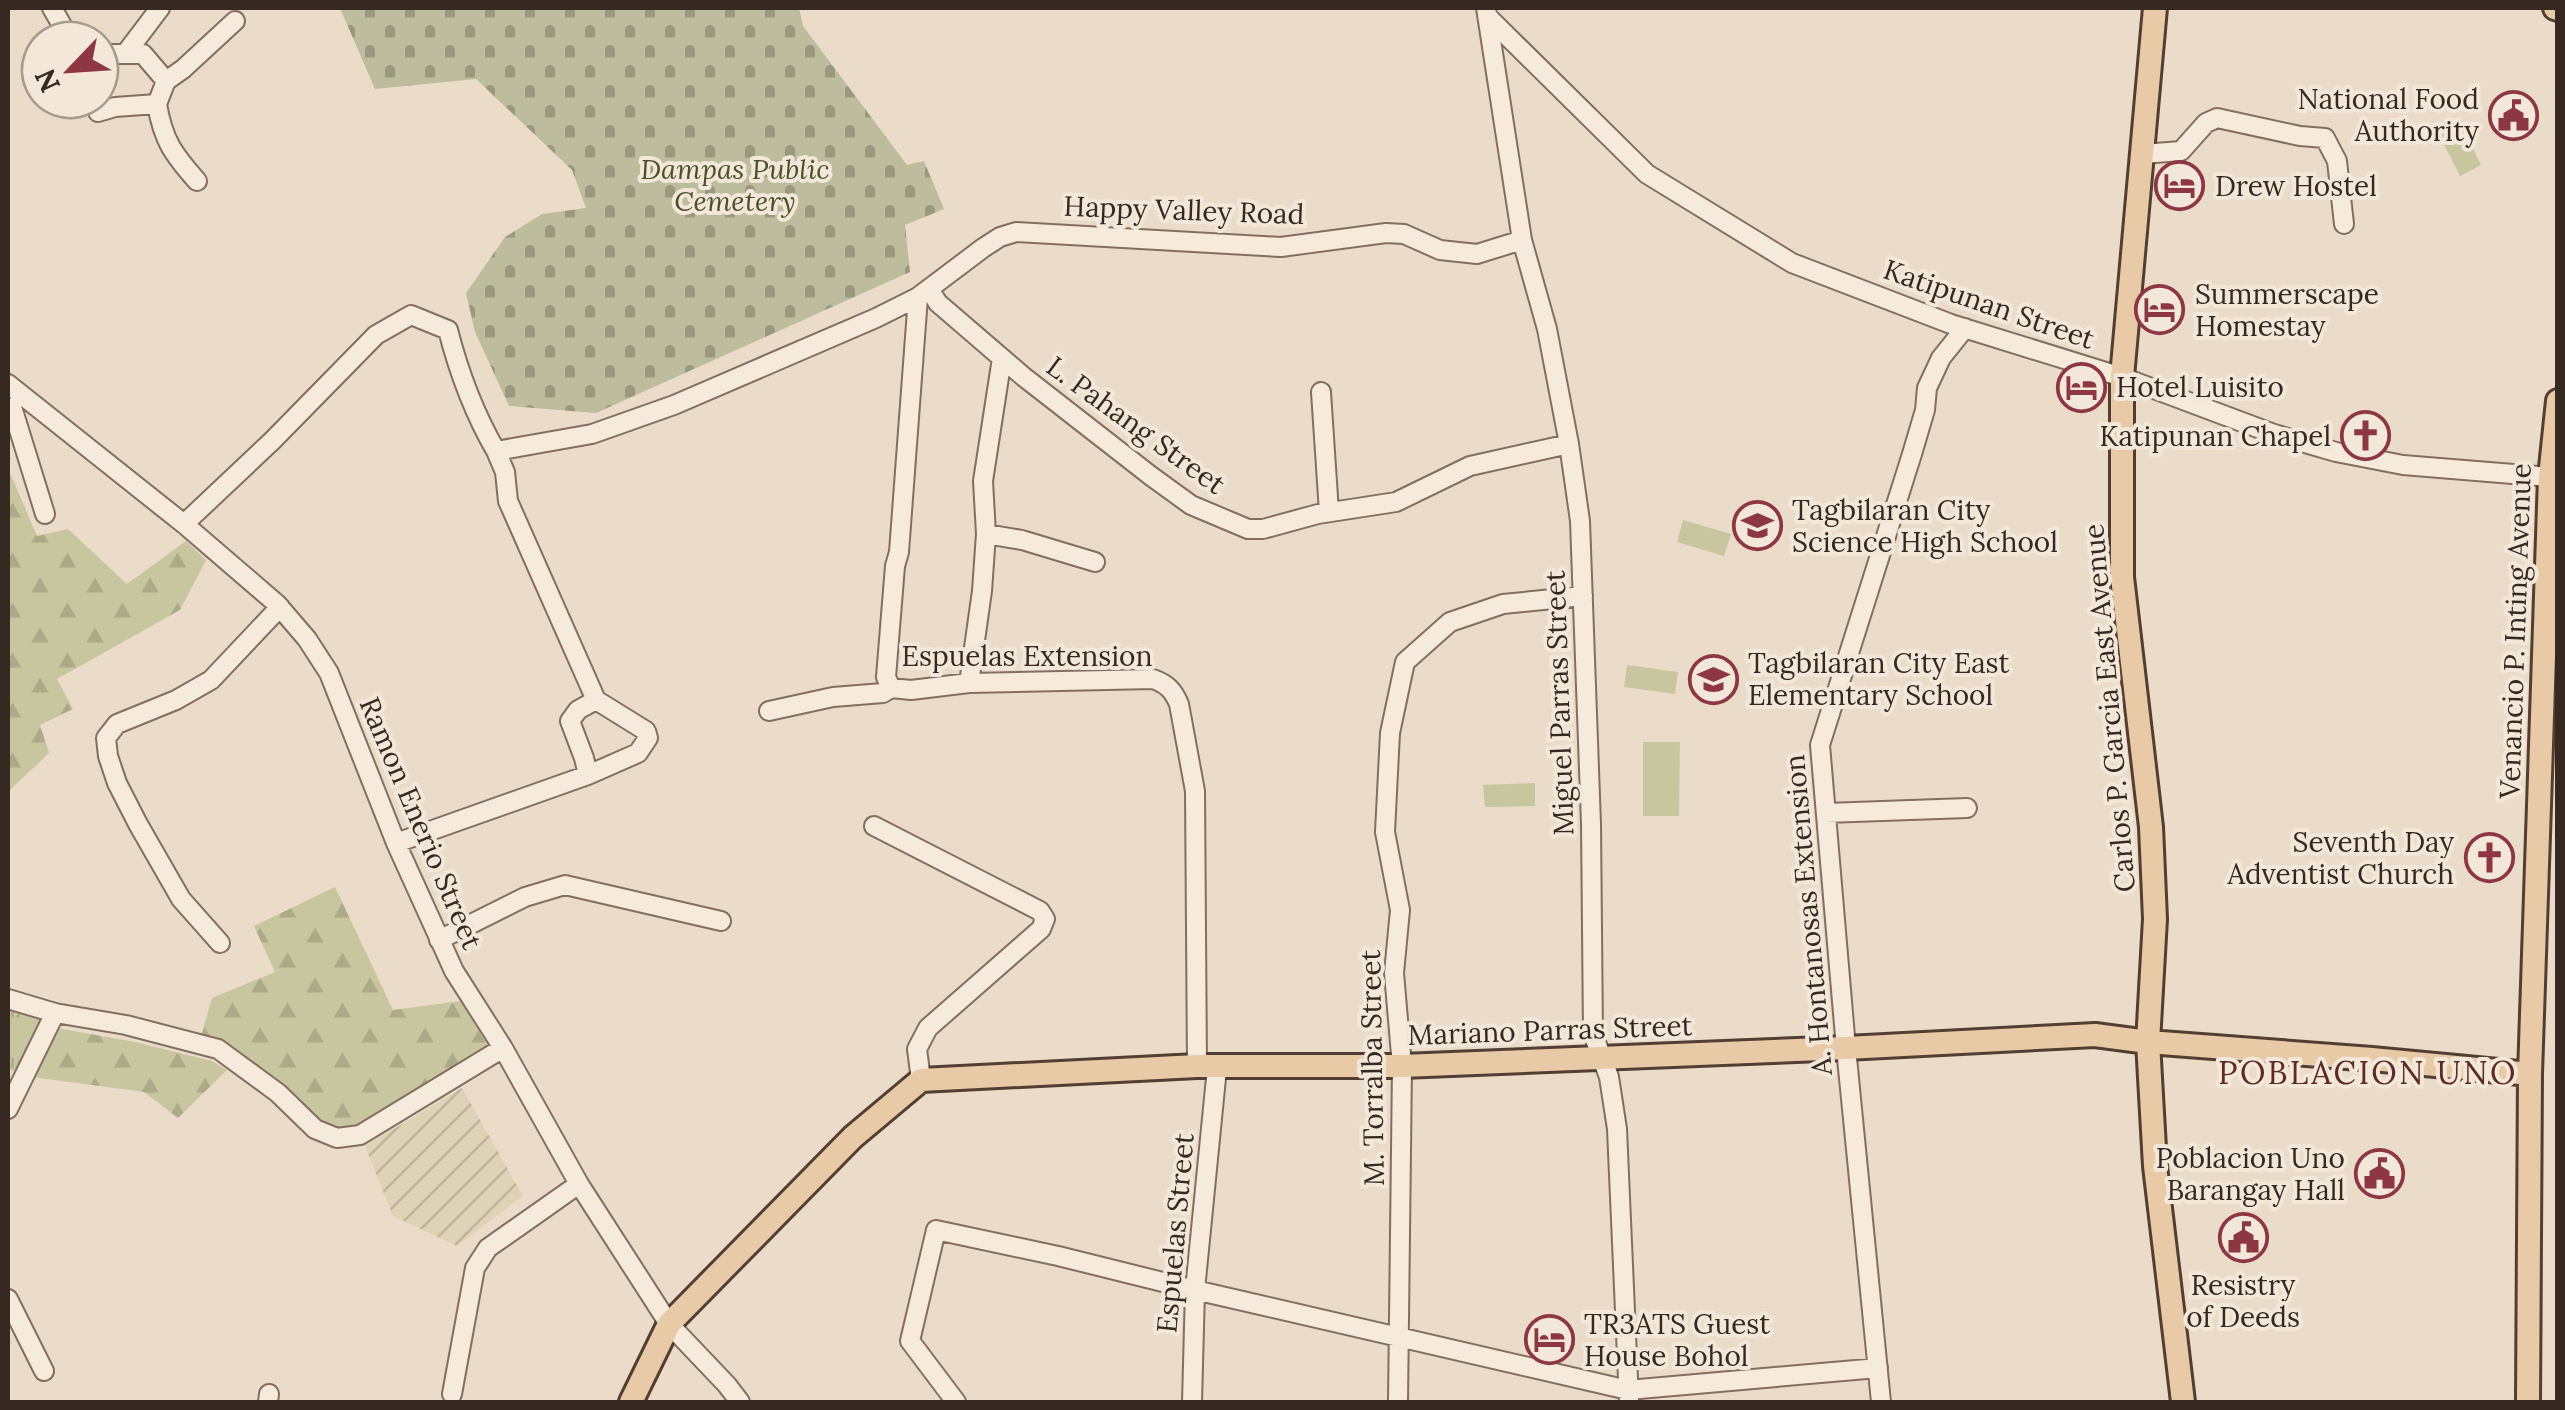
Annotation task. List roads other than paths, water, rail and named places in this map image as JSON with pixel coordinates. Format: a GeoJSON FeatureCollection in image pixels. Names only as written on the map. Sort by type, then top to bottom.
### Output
{"type":"FeatureCollection","features":[{"type":"Feature","properties":{"kind":"main road","name":"Carlos P. Garcia East Avenue"},"geometry":{"type":"LineString","coordinates":[[2155,8],[2122,377],[2122,577],[2151,827],[2155,918],[2148,1042],[2156,1166],[2183,1402]]}},
{"type":"Feature","properties":{"kind":"main road","name":"Venancio P. Inting Avenue"},"geometry":{"type":"LineString","coordinates":[[2528,1402],[2530,1074],[2550,477],[2558,401]]}},
{"type":"Feature","properties":{"kind":"main road","name":"Mariano Parras Street"},"geometry":{"type":"LineString","coordinates":[[921,1080],[1207,1067],[1402,1066],[2094,1035],[2530,1074]]}},
{"type":"Feature","properties":{"kind":"main road"},"geometry":{"type":"LineString","coordinates":[[630,1402],[669,1324],[853,1136],[921,1080]]}},
{"type":"Feature","properties":{"kind":"street"},"geometry":{"type":"LineString","coordinates":[[126,53],[160,8]]}},
{"type":"Feature","properties":{"kind":"street","name":"Miguel Parras Street"},"geometry":{"type":"LineString","coordinates":[[1487,13],[1522,240],[1547,329],[1570,444],[1580,521],[1591,824],[1593,1034],[1608,1077],[1618,1129],[1629,1396]]}},
{"type":"Feature","properties":{"kind":"street","name":"Katipunan Street"},"geometry":{"type":"LineString","coordinates":[[1487,13],[1647,174],[1792,263],[1964,328],[2122,377],[2274,434],[2336,452],[2403,464],[2550,477]]}},
{"type":"Feature","properties":{"kind":"street"},"geometry":{"type":"LineString","coordinates":[[197,181],[166,142],[157,104],[166,80],[235,21]]}},
{"type":"Feature","properties":{"kind":"street"},"geometry":{"type":"LineString","coordinates":[[120,53],[143,54],[166,80]]}},
{"type":"Feature","properties":{"kind":"street"},"geometry":{"type":"LineString","coordinates":[[120,107],[157,104]]}},
{"type":"Feature","properties":{"kind":"street"},"geometry":{"type":"LineString","coordinates":[[2142,154],[2181,151],[2206,123],[2217,118],[2324,138],[2337,160],[2344,224]]}},
{"type":"Feature","properties":{"kind":"street","name":"Happy Valley Road"},"geometry":{"type":"LineString","coordinates":[[496,451],[592,434],[674,405],[876,318],[924,293],[982,248],[1016,232],[1281,247],[1404,234],[1457,254],[1476,254],[1522,240]]}},
{"type":"Feature","properties":{"kind":"street","name":"L. Pahang Street"},"geometry":{"type":"LineString","coordinates":[[924,293],[1151,476],[1191,505],[1248,529],[1263,530],[1294,519],[1396,502],[1470,466],[1570,444]]}},
{"type":"Feature","properties":{"kind":"street","name":"Espuelas Extension"},"geometry":{"type":"LineString","coordinates":[[924,293],[886,676],[892,688],[911,690],[969,683],[1153,679],[1166,684],[1178,704],[1195,791],[1207,1067]]}},
{"type":"Feature","properties":{"kind":"street"},"geometry":{"type":"LineString","coordinates":[[184,524],[376,334],[411,315],[448,330],[459,370],[505,472],[508,502],[596,700],[646,731],[648,738],[638,753],[588,775],[396,843]]}},
{"type":"Feature","properties":{"kind":"street","name":"A. Hontanosas Extension"},"geometry":{"type":"LineString","coordinates":[[1881,1402],[1820,744],[1912,454],[1927,388],[1941,358],[1964,328]]}},
{"type":"Feature","properties":{"kind":"street"},"geometry":{"type":"LineString","coordinates":[[969,683],[986,534],[982,481],[1002,358]]}},
{"type":"Feature","properties":{"kind":"street","name":"Ramon Enerio Street"},"geometry":{"type":"LineString","coordinates":[[8,384],[14,404],[184,524],[280,607],[307,639],[329,673],[396,843],[454,971],[503,1048],[579,1184],[669,1324],[740,1402]]}},
{"type":"Feature","properties":{"kind":"street"},"geometry":{"type":"LineString","coordinates":[[1320,392],[1329,512]]}},
{"type":"Feature","properties":{"kind":"street"},"geometry":{"type":"LineString","coordinates":[[14,404],[46,514]]}},
{"type":"Feature","properties":{"kind":"street"},"geometry":{"type":"LineString","coordinates":[[986,534],[1022,540],[1096,562]]}},
{"type":"Feature","properties":{"kind":"street","name":"M. Torralba Street"},"geometry":{"type":"LineString","coordinates":[[1398,1402],[1402,1066],[1394,974],[1400,910],[1386,832],[1390,734],[1405,662],[1450,622],[1503,604],[1584,596]]}},
{"type":"Feature","properties":{"kind":"street"},"geometry":{"type":"LineString","coordinates":[[220,943],[181,899],[147,840],[117,782],[106,738],[117,724],[176,700],[212,680],[280,607]]}},
{"type":"Feature","properties":{"kind":"street"},"geometry":{"type":"LineString","coordinates":[[769,710],[833,697],[883,693],[892,688]]}},
{"type":"Feature","properties":{"kind":"street"},"geometry":{"type":"LineString","coordinates":[[588,775],[570,721],[578,710],[596,700]]}},
{"type":"Feature","properties":{"kind":"street"},"geometry":{"type":"LineString","coordinates":[[1826,813],[1967,808]]}},
{"type":"Feature","properties":{"kind":"street"},"geometry":{"type":"LineString","coordinates":[[874,826],[1040,911],[1045,919],[1041,929],[928,1028],[916,1049],[921,1080]]}},
{"type":"Feature","properties":{"kind":"street"},"geometry":{"type":"LineString","coordinates":[[438,940],[524,897],[565,885],[721,921]]}},
{"type":"Feature","properties":{"kind":"street"},"geometry":{"type":"LineString","coordinates":[[8,998],[55,1013],[126,1025],[218,1049],[278,1093],[315,1129],[337,1138],[360,1135],[503,1048]]}},
{"type":"Feature","properties":{"kind":"street"},"geometry":{"type":"LineString","coordinates":[[8,1109],[55,1013]]}},
{"type":"Feature","properties":{"kind":"street","name":"Espuelas Street"},"geometry":{"type":"LineString","coordinates":[[1192,1402],[1194,1290],[1207,1067]]}},
{"type":"Feature","properties":{"kind":"street"},"geometry":{"type":"LineString","coordinates":[[452,1394],[474,1268],[488,1248],[579,1184]]}},
{"type":"Feature","properties":{"kind":"street"},"geometry":{"type":"LineString","coordinates":[[956,1402],[910,1341],[936,1230],[1399,1337],[1629,1396],[1878,1368]]}},
{"type":"Feature","properties":{"kind":"street"},"geometry":{"type":"LineString","coordinates":[[8,1298],[44,1370]]}},
{"type":"Feature","properties":{"kind":"place","name":"National Food Authority"},"geometry":{"type":"Point","coordinates":[2514,115]}},
{"type":"Feature","properties":{"kind":"place","name":"Drew Hostel"},"geometry":{"type":"Point","coordinates":[2180,186]}},
{"type":"Feature","properties":{"kind":"place","name":"Summerscape Homestay"},"geometry":{"type":"Point","coordinates":[2160,310]}},
{"type":"Feature","properties":{"kind":"place","name":"Hotel Luisito"},"geometry":{"type":"Point","coordinates":[2081,387]}},
{"type":"Feature","properties":{"kind":"place","name":"Katipunan Chapel"},"geometry":{"type":"Point","coordinates":[2366,436]}},
{"type":"Feature","properties":{"kind":"place","name":"Tagbilaran City Science High School"},"geometry":{"type":"Point","coordinates":[1757,526]}},
{"type":"Feature","properties":{"kind":"place","name":"Tagbilaran City East Elementary School"},"geometry":{"type":"Point","coordinates":[1713,679]}},
{"type":"Feature","properties":{"kind":"place","name":"Seventh Day Adventist Church"},"geometry":{"type":"Point","coordinates":[2489,858]}},
{"type":"Feature","properties":{"kind":"place","name":"Poblacion Uno Barangay Hall"},"geometry":{"type":"Point","coordinates":[2380,1174]}},
{"type":"Feature","properties":{"kind":"place","name":"Resistry of Deeds"},"geometry":{"type":"Point","coordinates":[2243,1238]}},
{"type":"Feature","properties":{"kind":"place","name":"TR3ATS Guest House Bohol"},"geometry":{"type":"Point","coordinates":[1549,1340]}},
{"type":"Feature","properties":{"kind":"district","name":"POBLACION UNO"},"geometry":{"type":"Point","coordinates":[2368,1072]}},
{"type":"Feature","properties":{"kind":"park label","name":"Dampas Public Cemetery"},"geometry":{"type":"Point","coordinates":[735,185]}}]}
